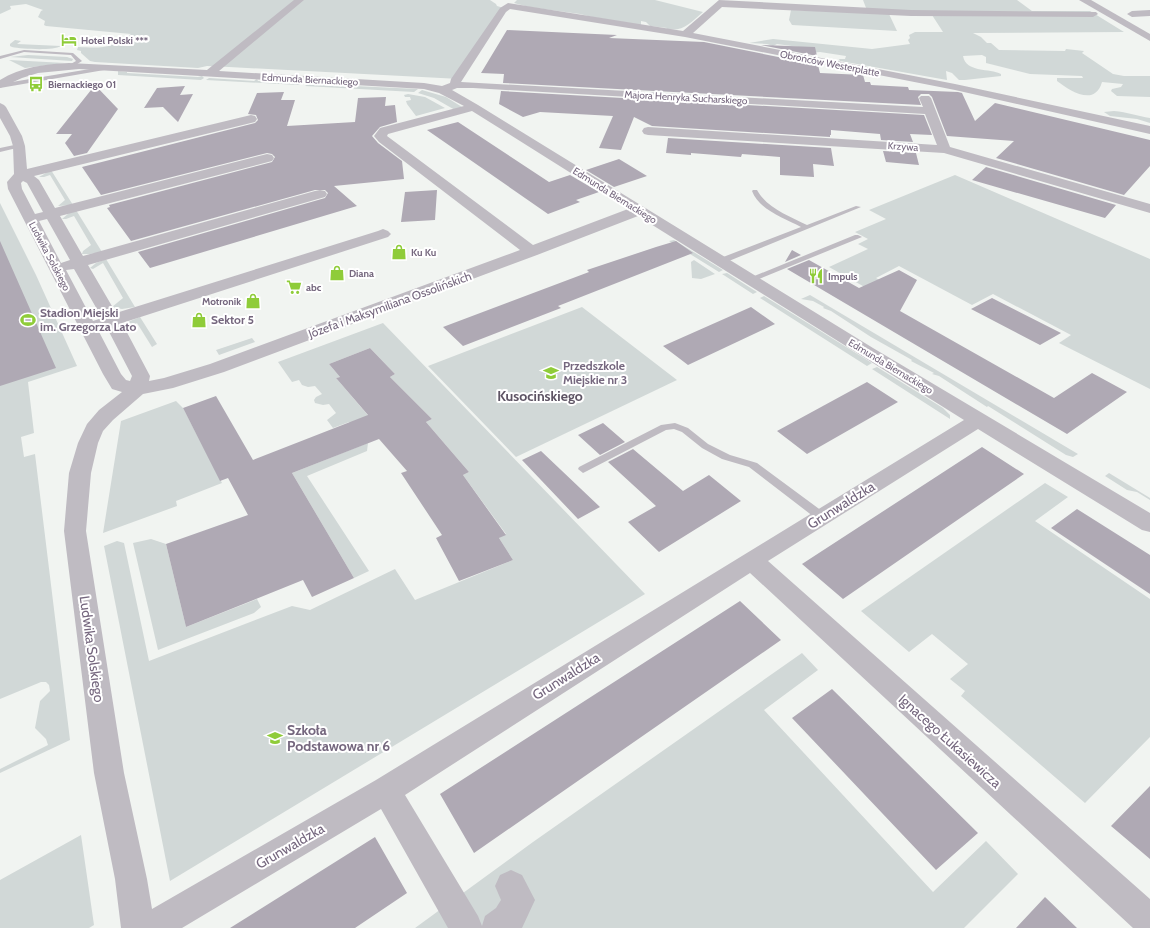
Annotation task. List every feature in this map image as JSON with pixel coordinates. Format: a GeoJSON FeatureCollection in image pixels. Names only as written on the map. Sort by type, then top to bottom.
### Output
{"type":"FeatureCollection","features":[{"type":"Feature","properties":{"kind":"street"},"geometry":{"type":"LineString","coordinates":[[208,74],[300,0]]}},
{"type":"Feature","properties":{"kind":"street"},"geometry":{"type":"LineString","coordinates":[[1084,0],[1150,38]]}},
{"type":"Feature","properties":{"kind":"street"},"geometry":{"type":"LineString","coordinates":[[685,34],[722,2],[910,13],[1093,14]]}},
{"type":"Feature","properties":{"kind":"street"},"geometry":{"type":"LineString","coordinates":[[455,85],[456,79],[503,10],[504,3]]}},
{"type":"Feature","properties":{"kind":"street","name":"Obrońców Westerplatte"},"geometry":{"type":"LineString","coordinates":[[504,3],[685,34],[919,80],[1150,130]]}},
{"type":"Feature","properties":{"kind":"street"},"geometry":{"type":"LineString","coordinates":[[1132,14],[1150,13]]}},
{"type":"Feature","properties":{"kind":"street"},"geometry":{"type":"LineString","coordinates":[[0,64],[7,66],[19,74],[0,85]]}},
{"type":"Feature","properties":{"kind":"street","name":"Edmunda Biernackiego"},"geometry":{"type":"LineString","coordinates":[[19,74],[41,69],[71,66],[424,86],[443,90],[474,107],[721,261],[1150,524]]}},
{"type":"Feature","properties":{"kind":"street"},"geometry":{"type":"LineString","coordinates":[[919,80],[945,149]]}},
{"type":"Feature","properties":{"kind":"street","name":"Majora Henryka Sucharskiego"},"geometry":{"type":"LineString","coordinates":[[443,90],[455,85],[930,111]]}},
{"type":"Feature","properties":{"kind":"street","name":"Ludwika Solskiego"},"geometry":{"type":"LineString","coordinates":[[0,107],[16,136],[19,146],[21,175],[14,182],[15,189],[119,385],[137,389]]}},
{"type":"Feature","properties":{"kind":"street"},"geometry":{"type":"LineString","coordinates":[[474,107],[384,131],[380,136],[532,252]]}},
{"type":"Feature","properties":{"kind":"street"},"geometry":{"type":"LineString","coordinates":[[21,175],[251,119]]}},
{"type":"Feature","properties":{"kind":"street","name":"Krzywa"},"geometry":{"type":"LineString","coordinates":[[648,131],[945,149],[1150,209]]}},
{"type":"Feature","properties":{"kind":"street"},"geometry":{"type":"LineString","coordinates":[[30,219],[267,158]]}},
{"type":"Feature","properties":{"kind":"street","name":"Ludwika Solskiego"},"geometry":{"type":"LineString","coordinates":[[21,175],[32,180],[112,321],[141,376],[137,389],[106,415],[94,429],[80,473],[75,531],[109,773],[131,878],[138,928]]}},
{"type":"Feature","properties":{"kind":"street"},"geometry":{"type":"LineString","coordinates":[[57,269],[320,194]]}},
{"type":"Feature","properties":{"kind":"street","name":"Józefa i Maksymiliana Ossolińskich"},"geometry":{"type":"LineString","coordinates":[[137,389],[166,384],[216,368],[532,252],[640,210]]}},
{"type":"Feature","properties":{"kind":"street"},"geometry":{"type":"LineString","coordinates":[[88,328],[383,234]]}},
{"type":"Feature","properties":{"kind":"street","name":"Grunwaldzka"},"geometry":{"type":"LineString","coordinates":[[151,928],[386,790],[751,560],[822,518],[979,419]]}},
{"type":"Feature","properties":{"kind":"street","name":"Ignacego Łukasiewicza"},"geometry":{"type":"LineString","coordinates":[[751,560],[1150,921]]}},
{"type":"Feature","properties":{"kind":"street"},"geometry":{"type":"LineString","coordinates":[[386,790],[466,928]]}},
{"type":"Feature","properties":{"kind":"street"},"geometry":{"type":"LineString","coordinates":[[497,928],[508,920],[519,900],[511,886]]}},
{"type":"Feature","properties":{"kind":"lane"},"geometry":{"type":"LineString","coordinates":[[0,58],[24,51],[66,53],[73,54],[79,61],[71,66]]}},
{"type":"Feature","properties":{"kind":"lane"},"geometry":{"type":"LineString","coordinates":[[0,85],[108,68]]}},
{"type":"Feature","properties":{"kind":"lane"},"geometry":{"type":"LineString","coordinates":[[0,150],[19,146]]}},
{"type":"Feature","properties":{"kind":"lane"},"geometry":{"type":"LineString","coordinates":[[754,191],[761,203],[806,227]]}},
{"type":"Feature","properties":{"kind":"lane"},"geometry":{"type":"LineString","coordinates":[[721,261],[858,207]]}},
{"type":"Feature","properties":{"kind":"lane"},"geometry":{"type":"LineString","coordinates":[[751,279],[858,237]]}},
{"type":"Feature","properties":{"kind":"lane"},"geometry":{"type":"LineString","coordinates":[[584,469],[664,427],[675,426],[685,430],[705,446],[726,457],[753,465],[788,490],[822,518]]}},
{"type":"Feature","properties":{"kind":"shaded area"},"geometry":{"type":"Polygon","coordinates":[[[0,0],[490,0],[497,6],[507,9],[460,79],[229,67],[207,66],[198,68],[95,62],[90,61],[81,53],[81,51],[77,50],[78,47],[94,48],[112,45],[131,34],[46,26],[44,25],[45,21],[38,17],[43,10],[26,4],[10,6],[11,9],[0,14],[0,0]]]}},
{"type":"Feature","properties":{"kind":"shaded area"},"geometry":{"type":"Polygon","coordinates":[[[517,0],[655,0],[703,12],[686,26],[672,30],[650,26],[646,22],[641,21],[641,25],[529,7],[514,3],[517,0]]]}},
{"type":"Feature","properties":{"kind":"shaded area"},"geometry":{"type":"Polygon","coordinates":[[[863,0],[1017,0],[1032,11],[1090,11],[1124,32],[973,33],[981,37],[987,43],[991,43],[999,50],[1065,51],[1066,49],[1084,51],[1082,53],[1113,74],[1124,76],[1150,76],[1150,97],[1117,96],[1111,91],[1112,89],[1121,87],[1123,84],[1102,82],[1099,90],[1094,94],[1082,95],[1062,85],[1057,81],[1057,78],[1083,78],[1082,76],[1030,74],[986,63],[986,57],[982,55],[963,56],[965,61],[973,68],[996,72],[1001,74],[1001,76],[959,80],[952,73],[946,71],[947,80],[840,61],[839,59],[845,59],[846,56],[820,52],[810,53],[799,47],[777,44],[773,46],[767,44],[749,43],[773,39],[872,49],[910,44],[908,40],[910,38],[909,35],[915,32],[943,32],[932,15],[889,14],[897,31],[792,25],[789,20],[791,10],[868,13],[863,0]]]}},
{"type":"Feature","properties":{"kind":"shaded area"},"geometry":{"type":"Polygon","coordinates":[[[15,40],[21,41],[17,44],[61,46],[51,49],[37,49],[17,48],[10,46],[10,44],[15,40]]]}},
{"type":"Feature","properties":{"kind":"shaded area"},"geometry":{"type":"Polygon","coordinates":[[[28,55],[67,57],[73,59],[72,61],[10,57],[28,55]]]}},
{"type":"Feature","properties":{"kind":"shaded area"},"geometry":{"type":"Polygon","coordinates":[[[9,60],[65,63],[25,68],[9,60]]]}},
{"type":"Feature","properties":{"kind":"shaded area"},"geometry":{"type":"Polygon","coordinates":[[[118,71],[127,73],[202,76],[204,78],[201,80],[118,75],[118,71]]]}},
{"type":"Feature","properties":{"kind":"shaded area"},"geometry":{"type":"Polygon","coordinates":[[[209,78],[254,81],[257,79],[258,81],[302,83],[299,85],[206,80],[209,78]]]}},
{"type":"Feature","properties":{"kind":"shaded area"},"geometry":{"type":"Polygon","coordinates":[[[311,82],[312,84],[418,89],[414,92],[305,86],[311,82]]]}},
{"type":"Feature","properties":{"kind":"shaded area"},"geometry":{"type":"Polygon","coordinates":[[[422,90],[446,97],[462,107],[455,110],[434,98],[418,93],[422,90]]]}},
{"type":"Feature","properties":{"kind":"shaded area"},"geometry":{"type":"Polygon","coordinates":[[[408,94],[425,97],[445,108],[416,116],[407,104],[406,101],[411,100],[410,97],[405,97],[404,95],[408,94]]]}},
{"type":"Feature","properties":{"kind":"shaded area"},"geometry":{"type":"Polygon","coordinates":[[[1114,111],[1150,118],[1150,123],[1137,119],[1110,116],[1104,112],[1114,111]]]}},
{"type":"Feature","properties":{"kind":"shaded area"},"geometry":{"type":"Polygon","coordinates":[[[51,170],[73,205],[58,206],[65,200],[50,175],[39,177],[51,170]]]}},
{"type":"Feature","properties":{"kind":"shaded area"},"geometry":{"type":"Polygon","coordinates":[[[955,175],[1150,259],[1150,389],[1059,343],[1071,335],[993,294],[972,305],[899,266],[876,278],[885,283],[870,290],[829,267],[868,249],[858,244],[868,239],[855,232],[886,219],[869,210],[955,175]]]}},
{"type":"Feature","properties":{"kind":"shaded area"},"geometry":{"type":"Polygon","coordinates":[[[0,203],[36,275],[77,366],[28,382],[34,433],[21,437],[24,457],[35,454],[70,740],[0,773],[0,769],[48,745],[46,739],[35,728],[40,701],[50,691],[49,685],[46,682],[41,682],[0,699],[0,203]]]}},
{"type":"Feature","properties":{"kind":"shaded area"},"geometry":{"type":"Polygon","coordinates":[[[76,210],[102,252],[82,254],[83,251],[91,245],[74,216],[62,219],[69,213],[76,210]]]}},
{"type":"Feature","properties":{"kind":"shaded area"},"geometry":{"type":"Polygon","coordinates":[[[674,240],[723,270],[719,272],[669,241],[674,240]]]}},
{"type":"Feature","properties":{"kind":"shaded area"},"geometry":{"type":"Polygon","coordinates":[[[106,259],[135,307],[122,309],[112,307],[123,298],[103,263],[93,269],[90,268],[96,263],[106,259]]]}},
{"type":"Feature","properties":{"kind":"shaded area"},"geometry":{"type":"Polygon","coordinates":[[[694,260],[715,274],[701,279],[692,278],[691,262],[694,260]]]}},
{"type":"Feature","properties":{"kind":"shaded area"},"geometry":{"type":"Polygon","coordinates":[[[727,273],[757,292],[753,294],[722,274],[727,273]]]}},
{"type":"Feature","properties":{"kind":"shaded area"},"geometry":{"type":"Polygon","coordinates":[[[810,295],[1078,454],[1073,457],[1066,455],[939,376],[932,374],[934,373],[871,337],[831,311],[823,308],[824,307],[813,301],[801,299],[810,295]]]}},
{"type":"Feature","properties":{"kind":"shaded area"},"geometry":{"type":"Polygon","coordinates":[[[764,296],[872,363],[867,366],[760,298],[764,296]]]}},
{"type":"Feature","properties":{"kind":"shaded area","name":"Przedszkole Miejskie nr 3"},"geometry":{"type":"Polygon","coordinates":[[[582,307],[677,380],[516,457],[428,366],[582,307]]]}},
{"type":"Feature","properties":{"kind":"shaded area"},"geometry":{"type":"Polygon","coordinates":[[[140,317],[157,344],[152,347],[137,323],[130,327],[124,327],[130,321],[140,317]]]}},
{"type":"Feature","properties":{"kind":"shaded area"},"geometry":{"type":"Polygon","coordinates":[[[383,323],[645,594],[170,881],[104,546],[117,541],[124,543],[149,661],[292,606],[310,610],[395,569],[415,600],[513,560],[499,538],[506,534],[463,475],[469,472],[426,422],[432,419],[390,377],[395,374],[370,348],[329,364],[340,377],[336,378],[372,420],[353,427],[349,422],[333,428],[327,420],[336,413],[329,404],[323,405],[315,403],[314,400],[322,394],[315,386],[308,387],[302,385],[299,380],[292,382],[278,362],[383,323]]]}},
{"type":"Feature","properties":{"kind":"shaded area"},"geometry":{"type":"Polygon","coordinates":[[[252,338],[255,342],[219,355],[216,350],[252,338]]]}},
{"type":"Feature","properties":{"kind":"shaded area"},"geometry":{"type":"Polygon","coordinates":[[[877,367],[943,408],[950,415],[950,419],[872,369],[877,367]]]}},
{"type":"Feature","properties":{"kind":"shaded area"},"geometry":{"type":"Polygon","coordinates":[[[176,401],[183,408],[222,483],[176,501],[177,506],[103,533],[121,421],[176,401]]]}},
{"type":"Feature","properties":{"kind":"shaded area"},"geometry":{"type":"Polygon","coordinates":[[[368,443],[367,451],[307,476],[369,571],[354,578],[292,473],[368,443]]]}},
{"type":"Feature","properties":{"kind":"shaded area"},"geometry":{"type":"Polygon","coordinates":[[[1109,473],[1150,498],[1150,500],[1137,492],[1127,490],[1105,476],[1109,473]]]}},
{"type":"Feature","properties":{"kind":"shaded area"},"geometry":{"type":"Polygon","coordinates":[[[1045,483],[1068,497],[1035,521],[1150,599],[1150,737],[1085,803],[961,696],[965,691],[950,679],[968,664],[932,634],[909,652],[861,611],[1045,483]]]}},
{"type":"Feature","properties":{"kind":"shaded area"},"geometry":{"type":"Polygon","coordinates":[[[151,539],[166,544],[186,627],[257,599],[261,607],[254,613],[158,650],[133,543],[151,539]]]}},
{"type":"Feature","properties":{"kind":"shaded area"},"geometry":{"type":"Polygon","coordinates":[[[802,653],[818,670],[764,710],[933,892],[986,841],[1018,874],[964,928],[415,928],[533,842],[802,653]]]}},
{"type":"Feature","properties":{"kind":"shaded area"},"geometry":{"type":"Polygon","coordinates":[[[81,835],[94,925],[89,928],[0,928],[0,880],[81,835]]]}},
{"type":"Feature","properties":{"kind":"building"},"geometry":{"type":"Polygon","coordinates":[[[507,30],[617,35],[609,38],[704,42],[818,65],[820,73],[863,75],[865,82],[870,82],[871,85],[908,87],[909,90],[958,92],[962,93],[975,121],[995,103],[1150,140],[1150,166],[1124,195],[996,158],[1014,141],[947,136],[932,97],[929,94],[921,94],[918,97],[921,105],[503,83],[504,74],[481,73],[507,30]]]}},
{"type":"Feature","properties":{"kind":"building"},"geometry":{"type":"Polygon","coordinates":[[[761,45],[815,47],[817,56],[761,45]]]}},
{"type":"Feature","properties":{"kind":"building"},"geometry":{"type":"Polygon","coordinates":[[[95,85],[118,109],[87,153],[74,156],[65,143],[72,134],[56,134],[95,85]]]}},
{"type":"Feature","properties":{"kind":"building"},"geometry":{"type":"Polygon","coordinates":[[[185,86],[180,95],[193,94],[178,122],[163,107],[144,108],[157,88],[185,86]]]}},
{"type":"Feature","properties":{"kind":"building"},"geometry":{"type":"Polygon","coordinates":[[[501,91],[924,115],[932,135],[910,134],[913,142],[881,140],[880,134],[831,130],[830,137],[652,126],[634,117],[621,150],[599,148],[613,116],[540,112],[523,117],[499,104],[501,91]]]}},
{"type":"Feature","properties":{"kind":"building"},"geometry":{"type":"Polygon","coordinates":[[[284,92],[281,100],[295,100],[287,126],[355,122],[358,98],[386,97],[385,106],[395,105],[397,122],[380,127],[372,136],[378,143],[402,161],[404,179],[334,186],[357,206],[150,268],[138,252],[325,198],[328,193],[325,190],[315,190],[131,241],[107,208],[110,207],[109,205],[272,162],[275,157],[272,154],[267,153],[101,195],[82,167],[255,123],[258,120],[256,115],[248,114],[257,93],[284,92]]]}},
{"type":"Feature","properties":{"kind":"building"},"geometry":{"type":"Polygon","coordinates":[[[458,122],[549,182],[570,175],[599,192],[576,200],[580,202],[548,214],[427,130],[458,122]]]}},
{"type":"Feature","properties":{"kind":"building"},"geometry":{"type":"Polygon","coordinates":[[[668,138],[831,148],[834,166],[813,164],[814,177],[780,175],[780,157],[742,154],[741,157],[691,153],[691,155],[666,153],[668,138]]]}},
{"type":"Feature","properties":{"kind":"building"},"geometry":{"type":"Polygon","coordinates":[[[883,151],[916,153],[919,165],[886,162],[883,151]]]}},
{"type":"Feature","properties":{"kind":"building"},"geometry":{"type":"Polygon","coordinates":[[[619,159],[647,176],[614,187],[586,170],[619,159]]]}},
{"type":"Feature","properties":{"kind":"building"},"geometry":{"type":"Polygon","coordinates":[[[986,167],[1116,205],[1105,218],[972,180],[986,167]]]}},
{"type":"Feature","properties":{"kind":"building"},"geometry":{"type":"Polygon","coordinates":[[[437,190],[435,220],[401,222],[405,192],[437,190]]]}},
{"type":"Feature","properties":{"kind":"building"},"geometry":{"type":"Polygon","coordinates":[[[0,241],[56,368],[0,386],[0,241]]]}},
{"type":"Feature","properties":{"kind":"building"},"geometry":{"type":"Polygon","coordinates":[[[676,241],[693,253],[558,306],[561,308],[463,346],[443,327],[589,272],[587,270],[676,241]]]}},
{"type":"Feature","properties":{"kind":"building"},"geometry":{"type":"Polygon","coordinates":[[[792,250],[801,255],[785,262],[792,250]]]}},
{"type":"Feature","properties":{"kind":"building"},"geometry":{"type":"Polygon","coordinates":[[[809,260],[859,288],[899,270],[917,280],[900,311],[1054,398],[1092,373],[1127,392],[1067,434],[787,269],[809,260]]]}},
{"type":"Feature","properties":{"kind":"building"},"geometry":{"type":"Polygon","coordinates":[[[992,298],[1061,333],[1040,345],[971,309],[992,298]]]}},
{"type":"Feature","properties":{"kind":"building"},"geometry":{"type":"Polygon","coordinates":[[[751,307],[775,324],[688,365],[663,346],[751,307]]]}},
{"type":"Feature","properties":{"kind":"building"},"geometry":{"type":"Polygon","coordinates":[[[370,348],[395,374],[390,377],[432,419],[426,422],[469,472],[463,475],[506,535],[499,538],[513,560],[459,581],[436,538],[442,535],[401,473],[407,471],[379,439],[292,473],[354,578],[312,597],[303,580],[186,627],[166,544],[248,515],[228,478],[220,481],[183,408],[216,396],[253,460],[368,415],[336,378],[340,377],[329,364],[370,348]]]}},
{"type":"Feature","properties":{"kind":"building"},"geometry":{"type":"Polygon","coordinates":[[[867,382],[898,402],[807,454],[777,431],[867,382]]]}},
{"type":"Feature","properties":{"kind":"building"},"geometry":{"type":"Polygon","coordinates":[[[603,423],[625,442],[600,455],[578,435],[603,423]]]}},
{"type":"Feature","properties":{"kind":"building"},"geometry":{"type":"Polygon","coordinates":[[[982,447],[1024,474],[843,599],[802,564],[982,447]]]}},
{"type":"Feature","properties":{"kind":"building"},"geometry":{"type":"Polygon","coordinates":[[[633,449],[683,491],[709,475],[741,501],[659,552],[628,522],[656,506],[608,462],[633,449]]]}},
{"type":"Feature","properties":{"kind":"building"},"geometry":{"type":"Polygon","coordinates":[[[541,451],[600,507],[578,519],[522,460],[541,451]]]}},
{"type":"Feature","properties":{"kind":"building"},"geometry":{"type":"Polygon","coordinates":[[[1077,509],[1150,555],[1150,594],[1051,528],[1077,509]]]}},
{"type":"Feature","properties":{"kind":"building"},"geometry":{"type":"Polygon","coordinates":[[[740,601],[781,640],[474,853],[440,794],[740,601]]]}},
{"type":"Feature","properties":{"kind":"building"},"geometry":{"type":"Polygon","coordinates":[[[832,689],[978,833],[936,870],[792,718],[832,689]]]}},
{"type":"Feature","properties":{"kind":"building"},"geometry":{"type":"Polygon","coordinates":[[[1150,786],[1150,859],[1111,826],[1150,786]]]}},
{"type":"Feature","properties":{"kind":"building"},"geometry":{"type":"Polygon","coordinates":[[[375,837],[407,893],[355,928],[230,928],[375,837]]]}},
{"type":"Feature","properties":{"kind":"building"},"geometry":{"type":"Polygon","coordinates":[[[1045,897],[1077,928],[1016,928],[1045,897]]]}},
{"type":"Feature","properties":{"kind":"place","name":"Hotel Polski ***"},"geometry":{"type":"Point","coordinates":[69,40]}},
{"type":"Feature","properties":{"kind":"place","name":"Biernackiego 01"},"geometry":{"type":"Point","coordinates":[36,84]}},
{"type":"Feature","properties":{"kind":"place","name":"Ku Ku"},"geometry":{"type":"Point","coordinates":[399,252]}},
{"type":"Feature","properties":{"kind":"place","name":"Diana"},"geometry":{"type":"Point","coordinates":[337,273]}},
{"type":"Feature","properties":{"kind":"place","name":"Impuls"},"geometry":{"type":"Point","coordinates":[816,276]}},
{"type":"Feature","properties":{"kind":"place","name":"abc"},"geometry":{"type":"Point","coordinates":[294,287]}},
{"type":"Feature","properties":{"kind":"place","name":"Motronik"},"geometry":{"type":"Point","coordinates":[253,301]}},
{"type":"Feature","properties":{"kind":"place","name":"Stadion Miejski im. Grzegorza Lato"},"geometry":{"type":"Point","coordinates":[28,320]}},
{"type":"Feature","properties":{"kind":"place","name":"Sektor 5"},"geometry":{"type":"Point","coordinates":[199,320]}},
{"type":"Feature","properties":{"kind":"place","name":"Przedszkole Miejskie nr 3"},"geometry":{"type":"Point","coordinates":[551,373]}},
{"type":"Feature","properties":{"kind":"place","name":"Szkoła Podstawowa nr 6"},"geometry":{"type":"Point","coordinates":[275,738]}},
{"type":"Feature","properties":{"kind":"district","name":"Kusocińskiego"},"geometry":{"type":"Point","coordinates":[540,396]}}]}
